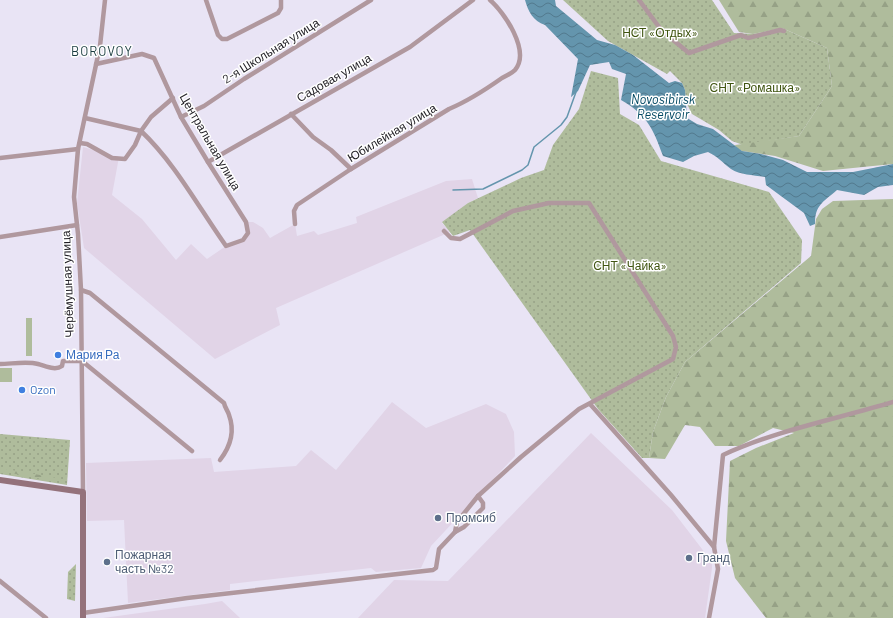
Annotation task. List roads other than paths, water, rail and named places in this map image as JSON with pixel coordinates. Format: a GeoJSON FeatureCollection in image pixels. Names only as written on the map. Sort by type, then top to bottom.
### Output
{"type":"FeatureCollection","features":[{"type":"Feature","properties":{"kind":"street","name":"Черёмушная улица"},"geometry":{"type":"LineString","coordinates":[[83,615],[81,290],[74,197],[78,148],[100,46],[105,0]]}},
{"type":"Feature","properties":{"kind":"street"},"geometry":{"type":"LineString","coordinates":[[206,0],[218,35],[222,39],[227,39],[278,14],[281,8],[281,0]]}},
{"type":"Feature","properties":{"kind":"street","name":"2-я Школьная улица"},"geometry":{"type":"LineString","coordinates":[[181,117],[204,106],[244,79],[371,0]]}},
{"type":"Feature","properties":{"kind":"street","name":"Садовая улица"},"geometry":{"type":"LineString","coordinates":[[208,162],[410,47],[473,0]]}},
{"type":"Feature","properties":{"kind":"street","name":"Юбилейная улица"},"geometry":{"type":"LineString","coordinates":[[295,224],[294,211],[297,205],[351,169],[449,109],[464,103],[515,70],[520,54],[514,33],[506,16],[490,0]]}},
{"type":"Feature","properties":{"kind":"street"},"geometry":{"type":"LineString","coordinates":[[639,0],[662,31],[689,53],[741,35],[748,38],[780,30],[784,31]]}},
{"type":"Feature","properties":{"kind":"street","name":"Центральная улица"},"geometry":{"type":"LineString","coordinates":[[96,64],[142,54],[154,58],[181,117],[246,222],[248,233],[243,240],[226,246],[168,159],[141,131]]}},
{"type":"Feature","properties":{"kind":"street"},"geometry":{"type":"LineString","coordinates":[[80,143],[87,144],[112,158],[125,159],[151,117],[173,98]]}},
{"type":"Feature","properties":{"kind":"street"},"geometry":{"type":"LineString","coordinates":[[291,114],[313,137],[332,150],[351,169]]}},
{"type":"Feature","properties":{"kind":"street"},"geometry":{"type":"LineString","coordinates":[[85,118],[141,131]]}},
{"type":"Feature","properties":{"kind":"street"},"geometry":{"type":"LineString","coordinates":[[0,158],[78,148]]}},
{"type":"Feature","properties":{"kind":"street"},"geometry":{"type":"LineString","coordinates":[[444,231],[451,238],[460,239],[513,211],[549,203],[589,203],[673,336],[676,347],[673,359],[579,409],[538,442],[478,496],[457,522],[455,532]]}},
{"type":"Feature","properties":{"kind":"street"},"geometry":{"type":"LineString","coordinates":[[0,237],[77,225]]}},
{"type":"Feature","properties":{"kind":"street"},"geometry":{"type":"LineString","coordinates":[[81,290],[90,293],[224,403],[229,414],[232,436],[226,453],[220,460]]}},
{"type":"Feature","properties":{"kind":"street"},"geometry":{"type":"LineString","coordinates":[[0,364],[38,364],[45,368],[60,368],[63,361],[82,361],[192,451]]}},
{"type":"Feature","properties":{"kind":"street"},"geometry":{"type":"LineString","coordinates":[[709,618],[718,569],[714,547],[723,455],[741,446],[893,402]]}},
{"type":"Feature","properties":{"kind":"street"},"geometry":{"type":"LineString","coordinates":[[590,404],[671,495],[714,547]]}},
{"type":"Feature","properties":{"kind":"street"},"geometry":{"type":"LineString","coordinates":[[0,480],[83,492]]}},
{"type":"Feature","properties":{"kind":"street"},"geometry":{"type":"LineString","coordinates":[[83,615],[187,598],[433,570],[436,568],[439,549],[455,532],[464,527],[483,508],[483,503],[478,496]]}},
{"type":"Feature","properties":{"kind":"street"},"geometry":{"type":"LineString","coordinates":[[0,580],[46,618]]}},
{"type":"Feature","properties":{"kind":"water","name":"Novosibirsk Reservoir"},"geometry":{"type":"Polygon","coordinates":[[[525,0],[555,0],[556,6],[597,40],[615,45],[633,55],[669,83],[675,81],[682,83],[685,90],[687,118],[697,124],[713,129],[742,151],[783,160],[807,172],[853,172],[893,164],[893,185],[878,187],[864,195],[837,190],[818,208],[816,212],[815,224],[810,226],[804,213],[766,185],[765,177],[743,174],[735,171],[708,152],[694,156],[683,162],[663,156],[648,123],[637,111],[621,100],[626,74],[612,69],[609,62],[590,65],[578,91],[571,97],[578,59],[545,25],[534,18],[529,12],[525,0]]]}},
{"type":"Feature","properties":{"kind":"waterway"},"geometry":{"type":"LineString","coordinates":[[453,190],[483,189],[522,170],[528,165],[534,147],[561,125],[567,117],[576,92]]}},
{"type":"Feature","properties":{"kind":"place","name":"Мария Ра"},"geometry":{"type":"Point","coordinates":[58,355]}},
{"type":"Feature","properties":{"kind":"place","name":"Ozon"},"geometry":{"type":"Point","coordinates":[22,390]}},
{"type":"Feature","properties":{"kind":"place","name":"Промсиб"},"geometry":{"type":"Point","coordinates":[438,518]}},
{"type":"Feature","properties":{"kind":"place","name":"Гранд"},"geometry":{"type":"Point","coordinates":[689,558]}},
{"type":"Feature","properties":{"kind":"place","name":"Пожарная часть №32"},"geometry":{"type":"Point","coordinates":[107,562]}},
{"type":"Feature","properties":{"kind":"district","name":"BOROVOY"},"geometry":{"type":"Point","coordinates":[102,51]}},
{"type":"Feature","properties":{"kind":"park label","name":"НСТ «Отдых»"},"geometry":{"type":"Point","coordinates":[660,33]}},
{"type":"Feature","properties":{"kind":"park label","name":"СНТ «Ромашка»"},"geometry":{"type":"Point","coordinates":[755,88]}},
{"type":"Feature","properties":{"kind":"park label","name":"СНТ «Чайка»"},"geometry":{"type":"Point","coordinates":[630,266]}}]}
